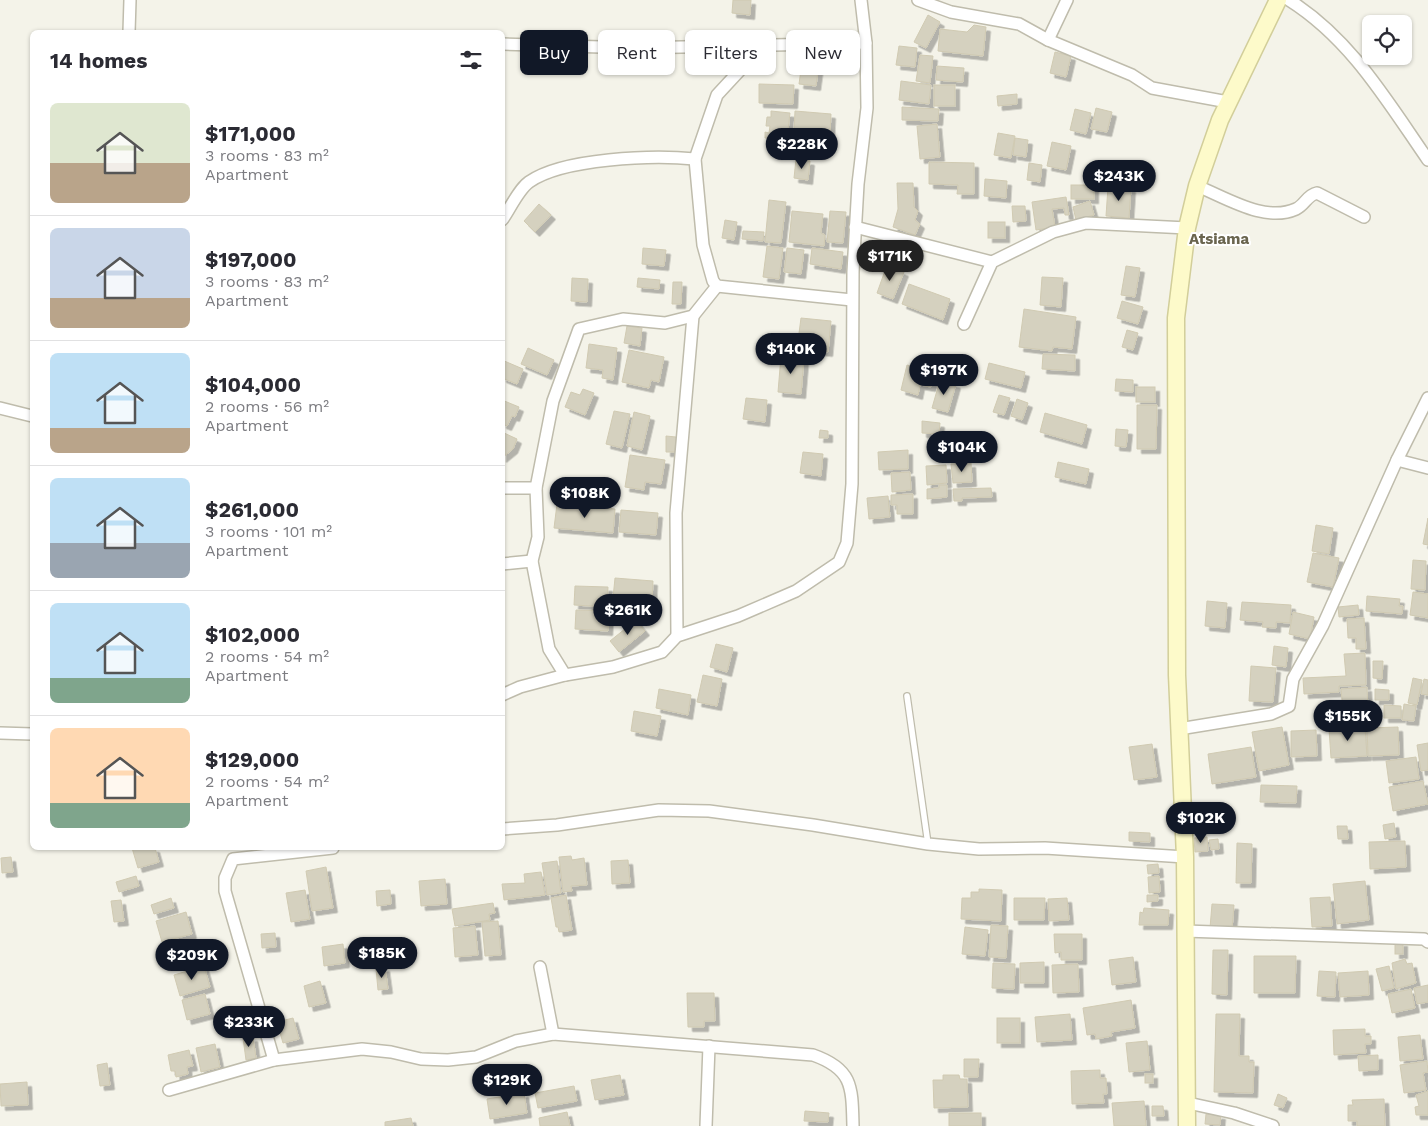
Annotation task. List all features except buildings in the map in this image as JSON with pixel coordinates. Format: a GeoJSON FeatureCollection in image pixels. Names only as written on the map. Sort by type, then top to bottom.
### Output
{"type":"FeatureCollection","features":[{"type":"Feature","properties":{"kind":"street"},"geometry":{"type":"LineString","coordinates":[[129,30],[130,0]]}},
{"type":"Feature","properties":{"kind":"street"},"geometry":{"type":"LineString","coordinates":[[505,694],[520,687],[565,675],[613,667],[662,652],[678,636],[738,616],[796,591],[840,562],[847,543],[852,484],[852,300],[855,227],[867,108],[866,43],[861,0]]}},
{"type":"Feature","properties":{"kind":"street"},"geometry":{"type":"LineString","coordinates":[[918,0],[951,12],[1019,24],[1048,40],[1132,75],[1152,88],[1228,102]]}},
{"type":"Feature","properties":{"kind":"street"},"geometry":{"type":"LineString","coordinates":[[1048,40],[1067,0]]}},
{"type":"Feature","properties":{"kind":"street"},"geometry":{"type":"LineString","coordinates":[[1187,1126],[1185,857],[1176,675],[1176,318],[1187,228],[1197,186],[1228,102],[1278,0]]}},
{"type":"Feature","properties":{"kind":"street"},"geometry":{"type":"LineString","coordinates":[[1289,0],[1320,23],[1358,61],[1428,160]]}},
{"type":"Feature","properties":{"kind":"street"},"geometry":{"type":"LineString","coordinates":[[776,43],[866,43]]}},
{"type":"Feature","properties":{"kind":"street"},"geometry":{"type":"LineString","coordinates":[[505,44],[685,48]]}},
{"type":"Feature","properties":{"kind":"street"},"geometry":{"type":"LineString","coordinates":[[736,75],[717,95],[694,159],[703,245],[713,281],[717,286],[852,300]]}},
{"type":"Feature","properties":{"kind":"street"},"geometry":{"type":"LineString","coordinates":[[505,216],[527,183],[544,173],[573,166],[635,158],[665,157],[694,159]]}},
{"type":"Feature","properties":{"kind":"street"},"geometry":{"type":"LineString","coordinates":[[1197,186],[1257,210],[1279,214],[1298,208],[1310,195],[1317,192],[1364,217]]}},
{"type":"Feature","properties":{"kind":"street"},"geometry":{"type":"LineString","coordinates":[[964,324],[992,262],[1053,232],[1086,223],[1187,228]]}},
{"type":"Feature","properties":{"kind":"street"},"geometry":{"type":"LineString","coordinates":[[855,227],[992,262]]}},
{"type":"Feature","properties":{"kind":"street"},"geometry":{"type":"LineString","coordinates":[[678,636],[676,513],[692,316],[717,286]]}},
{"type":"Feature","properties":{"kind":"street"},"geometry":{"type":"LineString","coordinates":[[565,675],[549,649],[532,561],[538,537],[536,488],[553,400],[579,329],[623,319],[665,323],[692,316]]}},
{"type":"Feature","properties":{"kind":"street"},"geometry":{"type":"LineString","coordinates":[[1179,729],[1271,714],[1290,706],[1293,679],[1323,626],[1397,460],[1428,398]]}},
{"type":"Feature","properties":{"kind":"street"},"geometry":{"type":"LineString","coordinates":[[0,408],[30,416]]}},
{"type":"Feature","properties":{"kind":"street"},"geometry":{"type":"LineString","coordinates":[[1397,460],[1428,468]]}},
{"type":"Feature","properties":{"kind":"street"},"geometry":{"type":"LineString","coordinates":[[505,488],[536,488]]}},
{"type":"Feature","properties":{"kind":"street"},"geometry":{"type":"LineString","coordinates":[[505,564],[532,561]]}},
{"type":"Feature","properties":{"kind":"street"},"geometry":{"type":"LineString","coordinates":[[0,733],[30,734]]}},
{"type":"Feature","properties":{"kind":"street"},"geometry":{"type":"LineString","coordinates":[[505,829],[557,825],[659,810],[709,811],[813,825],[928,844],[980,849],[1045,848],[1185,857]]}},
{"type":"Feature","properties":{"kind":"street"},"geometry":{"type":"LineString","coordinates":[[274,1060],[225,891],[225,878],[232,859],[315,850]]}},
{"type":"Feature","properties":{"kind":"street"},"geometry":{"type":"LineString","coordinates":[[1185,931],[1424,939],[1428,942]]}},
{"type":"Feature","properties":{"kind":"street"},"geometry":{"type":"LineString","coordinates":[[540,967],[553,1034]]}},
{"type":"Feature","properties":{"kind":"street"},"geometry":{"type":"LineString","coordinates":[[170,1090],[274,1060],[362,1049],[391,1052],[421,1059],[458,1059],[476,1057],[516,1041],[553,1034],[812,1055],[832,1062],[845,1075],[852,1092],[853,1126]]}},
{"type":"Feature","properties":{"kind":"street"},"geometry":{"type":"LineString","coordinates":[[706,1126],[709,1046]]}},
{"type":"Feature","properties":{"kind":"street"},"geometry":{"type":"LineString","coordinates":[[1188,1103],[1234,1113],[1273,1126]]}},
{"type":"Feature","properties":{"kind":"lane"},"geometry":{"type":"LineString","coordinates":[[907,696],[928,844]]}},
{"type":"Feature","properties":{"kind":"district","name":"Atsiama"},"geometry":{"type":"Point","coordinates":[1219,239]}}]}
